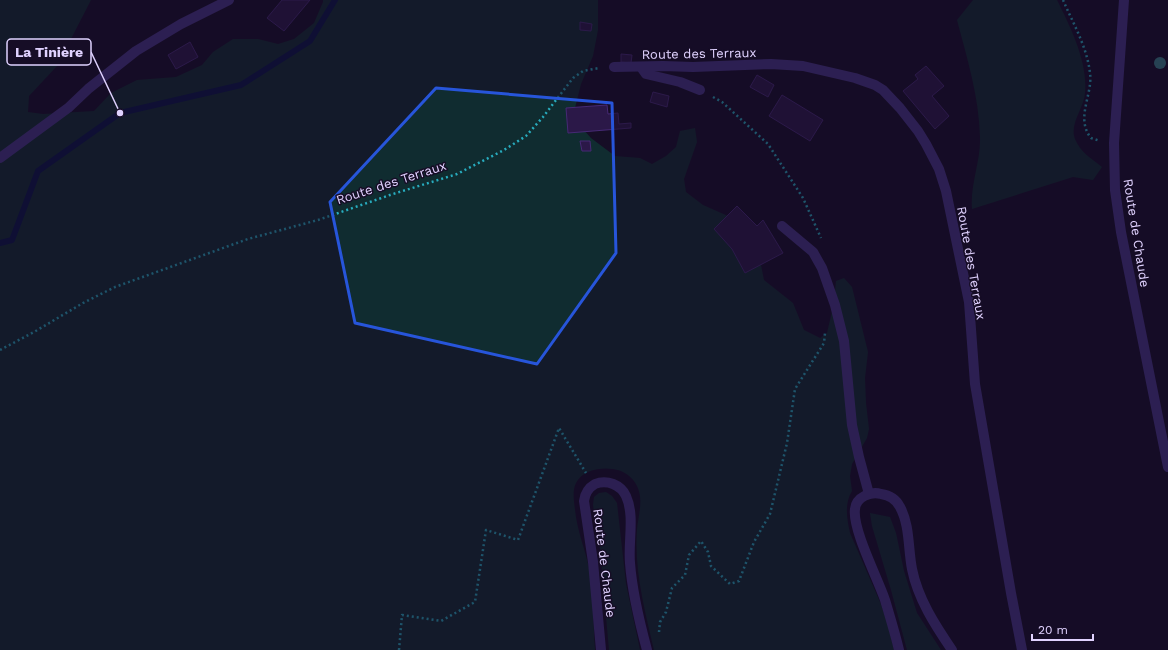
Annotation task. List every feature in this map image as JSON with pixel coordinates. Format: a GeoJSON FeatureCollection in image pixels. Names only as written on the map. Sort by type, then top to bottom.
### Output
{"type":"FeatureCollection","features":[{"type":"Feature","properties":{"kind":"street"},"geometry":{"type":"LineString","coordinates":[[0,158],[68,108],[88,89],[136,51],[181,24],[229,0]]}},
{"type":"Feature","properties":{"kind":"street","name":"Route de Chaude"},"geometry":{"type":"LineString","coordinates":[[1124,0],[1114,143],[1115,190],[1121,232],[1168,467]]}},
{"type":"Feature","properties":{"kind":"street","name":"Route des Terraux"},"geometry":{"type":"LineString","coordinates":[[614,68],[786,64],[803,66],[855,78],[883,90],[900,108],[918,131],[936,163],[946,191],[969,302],[975,384],[1010,593],[1022,650]]}},
{"type":"Feature","properties":{"kind":"street"},"geometry":{"type":"LineString","coordinates":[[641,67],[646,74],[680,82],[700,90]]}},
{"type":"Feature","properties":{"kind":"street"},"geometry":{"type":"LineString","coordinates":[[782,226],[813,252],[822,268],[835,305],[844,341],[852,425],[869,494]]}},
{"type":"Feature","properties":{"kind":"street","name":"Route de Chaude"},"geometry":{"type":"LineString","coordinates":[[601,650],[593,562],[584,507],[586,492],[593,485],[600,482],[612,484],[622,490],[627,497],[630,512],[630,564],[646,646]]}},
{"type":"Feature","properties":{"kind":"street"},"geometry":{"type":"LineString","coordinates":[[899,650],[885,600],[867,556],[855,517],[855,510],[858,502],[869,494],[880,493],[887,495],[898,502],[901,507],[905,520],[912,569],[920,596],[934,622],[952,650]]}},
{"type":"Feature","properties":{"kind":"path"},"geometry":{"type":"LineString","coordinates":[[1063,0],[1082,44],[1090,72],[1090,92],[1084,116],[1085,127],[1091,138],[1114,143]]}},
{"type":"Feature","properties":{"kind":"path","name":"Route des Terraux"},"geometry":{"type":"LineString","coordinates":[[0,350],[115,287],[248,240],[318,220],[457,174],[504,150],[526,136],[543,117],[573,78],[579,73],[596,68],[614,68]]}},
{"type":"Feature","properties":{"kind":"path"},"geometry":{"type":"LineString","coordinates":[[700,90],[722,102],[768,144],[804,198],[822,239]]}},
{"type":"Feature","properties":{"kind":"path"},"geometry":{"type":"LineString","coordinates":[[646,646],[657,636],[660,622],[666,612],[672,588],[685,575],[689,554],[701,541],[708,552],[711,566],[730,584],[739,581],[754,542],[770,514],[787,443],[795,389],[824,343],[826,329]]}},
{"type":"Feature","properties":{"kind":"path"},"geometry":{"type":"LineString","coordinates":[[399,650],[402,615],[441,622],[475,602],[486,530],[518,540],[559,428],[593,485]]}},
{"type":"Feature","properties":{"kind":"highlighted area"},"geometry":{"type":"Polygon","coordinates":[[[436,88],[612,103],[616,253],[537,364],[355,323],[330,202],[436,88]]]}},
{"type":"Feature","properties":{"kind":"green space"},"geometry":{"type":"Polygon","coordinates":[[[0,0],[91,0],[57,66],[29,96],[28,112],[43,114],[94,111],[111,93],[137,80],[176,77],[202,65],[213,52],[233,39],[258,39],[278,44],[294,39],[314,23],[323,0],[598,0],[598,30],[593,56],[581,84],[574,112],[583,129],[591,138],[615,156],[640,158],[652,164],[666,156],[676,147],[680,131],[695,128],[697,142],[684,179],[686,192],[703,205],[728,216],[754,252],[761,265],[764,280],[793,303],[804,330],[820,338],[827,333],[834,303],[836,281],[844,278],[852,287],[868,352],[865,378],[869,429],[867,438],[852,464],[850,476],[852,491],[849,496],[847,506],[847,517],[850,533],[887,621],[894,650],[654,650],[641,591],[637,561],[636,545],[640,508],[639,491],[633,480],[627,474],[608,468],[587,472],[576,483],[574,493],[577,525],[591,578],[595,650],[0,650],[0,0]]]}},
{"type":"Feature","properties":{"kind":"green space"},"geometry":{"type":"Polygon","coordinates":[[[973,0],[1057,0],[1077,45],[1084,69],[1085,93],[1075,122],[1074,133],[1077,144],[1080,148],[1102,167],[1093,180],[1073,177],[972,209],[973,191],[980,146],[979,122],[972,77],[957,20],[973,0]]]}},
{"type":"Feature","properties":{"kind":"green space"},"geometry":{"type":"Polygon","coordinates":[[[606,492],[612,496],[617,503],[626,584],[640,650],[609,650],[600,549],[593,505],[594,497],[599,493],[606,492]]]}},
{"type":"Feature","properties":{"kind":"green space"},"geometry":{"type":"Polygon","coordinates":[[[870,513],[890,517],[896,533],[904,571],[917,613],[941,650],[907,650],[872,526],[870,513]]]}},
{"type":"Feature","properties":{"kind":"building"},"geometry":{"type":"Polygon","coordinates":[[[282,0],[310,0],[284,31],[267,18],[282,0]]]}},
{"type":"Feature","properties":{"kind":"building"},"geometry":{"type":"Polygon","coordinates":[[[580,22],[592,24],[591,31],[580,30],[580,22]]]}},
{"type":"Feature","properties":{"kind":"building"},"geometry":{"type":"Polygon","coordinates":[[[190,42],[198,57],[176,69],[168,55],[190,42]]]}},
{"type":"Feature","properties":{"kind":"building"},"geometry":{"type":"Polygon","coordinates":[[[621,54],[632,55],[631,63],[621,62],[621,54]]]}},
{"type":"Feature","properties":{"kind":"building"},"geometry":{"type":"Polygon","coordinates":[[[926,66],[944,86],[932,96],[949,116],[935,129],[903,91],[918,79],[915,75],[926,66]]]}},
{"type":"Feature","properties":{"kind":"building"},"geometry":{"type":"Polygon","coordinates":[[[757,75],[774,85],[768,97],[750,87],[757,75]]]}},
{"type":"Feature","properties":{"kind":"building"},"geometry":{"type":"Polygon","coordinates":[[[653,92],[669,96],[667,107],[650,102],[653,92]]]}},
{"type":"Feature","properties":{"kind":"building"},"geometry":{"type":"Polygon","coordinates":[[[782,95],[823,120],[810,141],[769,116],[782,95]]]}},
{"type":"Feature","properties":{"kind":"building"},"geometry":{"type":"Polygon","coordinates":[[[607,105],[608,114],[618,113],[619,124],[631,123],[631,128],[568,133],[566,108],[607,105]]]}},
{"type":"Feature","properties":{"kind":"building"},"geometry":{"type":"Polygon","coordinates":[[[580,141],[590,141],[591,151],[582,151],[580,141]]]}},
{"type":"Feature","properties":{"kind":"building"},"geometry":{"type":"Polygon","coordinates":[[[737,206],[757,226],[763,220],[783,253],[745,273],[732,249],[714,229],[737,206]]]}},
{"type":"Feature","properties":{"kind":"waterway"},"geometry":{"type":"LineString","coordinates":[[0,243],[12,240],[38,171],[120,113],[241,85],[310,41],[335,0]]}},
{"type":"Feature","properties":{"kind":"place","name":"La Tinière"},"geometry":{"type":"Point","coordinates":[120,113]}}]}
